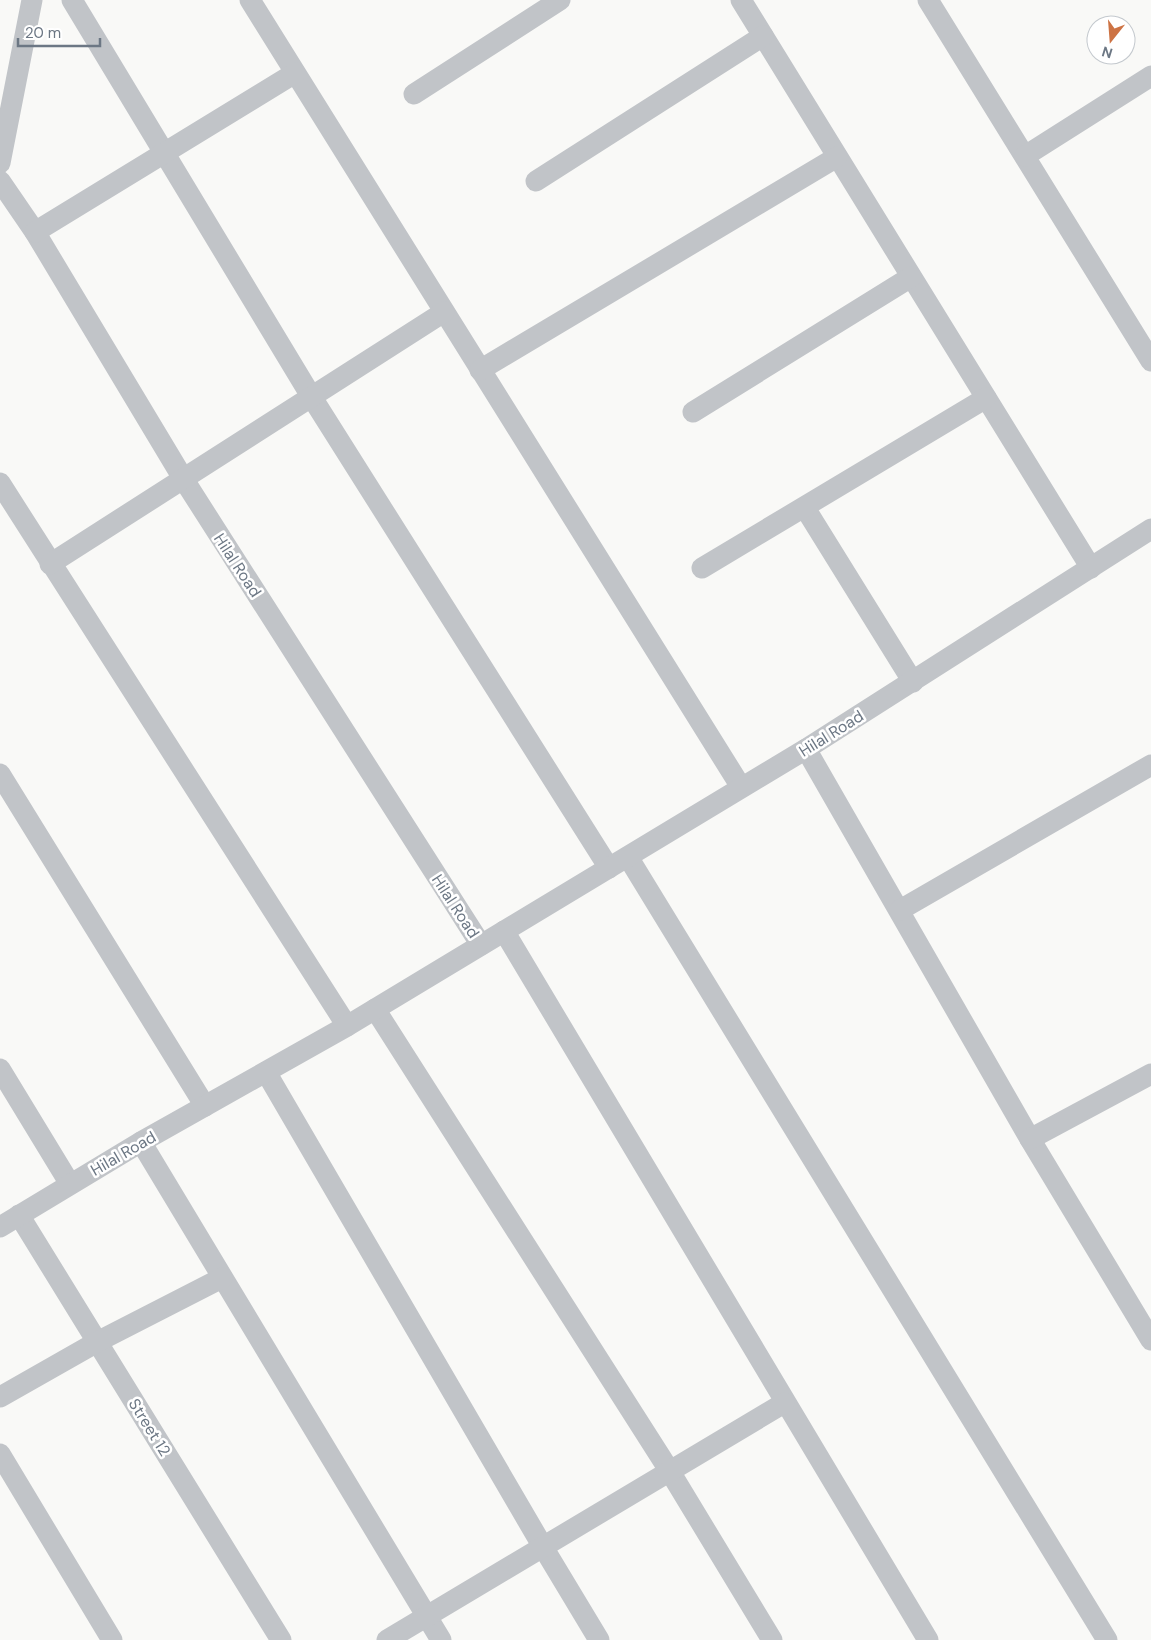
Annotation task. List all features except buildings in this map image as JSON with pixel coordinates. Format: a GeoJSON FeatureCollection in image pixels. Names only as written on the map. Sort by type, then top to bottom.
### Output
{"type":"FeatureCollection","features":[{"type":"Feature","properties":{"kind":"street"},"geometry":{"type":"LineString","coordinates":[[0,163],[32,0]]}},
{"type":"Feature","properties":{"kind":"street"},"geometry":{"type":"LineString","coordinates":[[72,0],[311,396],[609,868]]}},
{"type":"Feature","properties":{"kind":"street"},"geometry":{"type":"LineString","coordinates":[[250,0],[741,787]]}},
{"type":"Feature","properties":{"kind":"street"},"geometry":{"type":"LineString","coordinates":[[414,94],[560,0]]}},
{"type":"Feature","properties":{"kind":"street"},"geometry":{"type":"LineString","coordinates":[[741,0],[1091,568]]}},
{"type":"Feature","properties":{"kind":"street"},"geometry":{"type":"LineString","coordinates":[[928,0],[1151,361]]}},
{"type":"Feature","properties":{"kind":"street"},"geometry":{"type":"LineString","coordinates":[[536,181],[763,36]]}},
{"type":"Feature","properties":{"kind":"street"},"geometry":{"type":"LineString","coordinates":[[35,232],[296,73]]}},
{"type":"Feature","properties":{"kind":"street"},"geometry":{"type":"LineString","coordinates":[[1025,156],[1151,76]]}},
{"type":"Feature","properties":{"kind":"street"},"geometry":{"type":"LineString","coordinates":[[480,370],[837,157]]}},
{"type":"Feature","properties":{"kind":"street","name":"Hilal Road"},"geometry":{"type":"LineString","coordinates":[[0,181],[35,232],[184,480],[481,945]]}},
{"type":"Feature","properties":{"kind":"street"},"geometry":{"type":"LineString","coordinates":[[693,412],[911,277]]}},
{"type":"Feature","properties":{"kind":"street"},"geometry":{"type":"LineString","coordinates":[[50,564],[444,312]]}},
{"type":"Feature","properties":{"kind":"street"},"geometry":{"type":"LineString","coordinates":[[702,568],[986,398]]}},
{"type":"Feature","properties":{"kind":"street"},"geometry":{"type":"LineString","coordinates":[[0,482],[50,564],[347,1026]]}},
{"type":"Feature","properties":{"kind":"street"},"geometry":{"type":"LineString","coordinates":[[805,508],[913,682]]}},
{"type":"Feature","properties":{"kind":"street","name":"Hilal Road"},"geometry":{"type":"LineString","coordinates":[[0,1227],[141,1142],[347,1026],[628,857],[913,682],[1151,529]]}},
{"type":"Feature","properties":{"kind":"street"},"geometry":{"type":"LineString","coordinates":[[806,749],[1030,1139],[1151,1340]]}},
{"type":"Feature","properties":{"kind":"street"},"geometry":{"type":"LineString","coordinates":[[900,910],[1151,765]]}},
{"type":"Feature","properties":{"kind":"street"},"geometry":{"type":"LineString","coordinates":[[0,774],[205,1106]]}},
{"type":"Feature","properties":{"kind":"street"},"geometry":{"type":"LineString","coordinates":[[628,857],[1107,1640]]}},
{"type":"Feature","properties":{"kind":"street"},"geometry":{"type":"LineString","coordinates":[[504,931],[784,1403],[928,1640]]}},
{"type":"Feature","properties":{"kind":"street"},"geometry":{"type":"LineString","coordinates":[[374,1009],[668,1470],[772,1640]]}},
{"type":"Feature","properties":{"kind":"street"},"geometry":{"type":"LineString","coordinates":[[0,1068],[70,1184]]}},
{"type":"Feature","properties":{"kind":"street"},"geometry":{"type":"LineString","coordinates":[[266,1072],[542,1547],[599,1640]]}},
{"type":"Feature","properties":{"kind":"street"},"geometry":{"type":"LineString","coordinates":[[1030,1139],[1151,1074]]}},
{"type":"Feature","properties":{"kind":"street"},"geometry":{"type":"LineString","coordinates":[[141,1142],[440,1640]]}},
{"type":"Feature","properties":{"kind":"street","name":"Street 12"},"geometry":{"type":"LineString","coordinates":[[19,1215],[281,1640]]}},
{"type":"Feature","properties":{"kind":"street"},"geometry":{"type":"LineString","coordinates":[[0,1397],[97,1342],[222,1278]]}},
{"type":"Feature","properties":{"kind":"street"},"geometry":{"type":"LineString","coordinates":[[387,1640],[668,1470],[784,1403]]}},
{"type":"Feature","properties":{"kind":"street"},"geometry":{"type":"LineString","coordinates":[[0,1454],[112,1640]]}}]}
